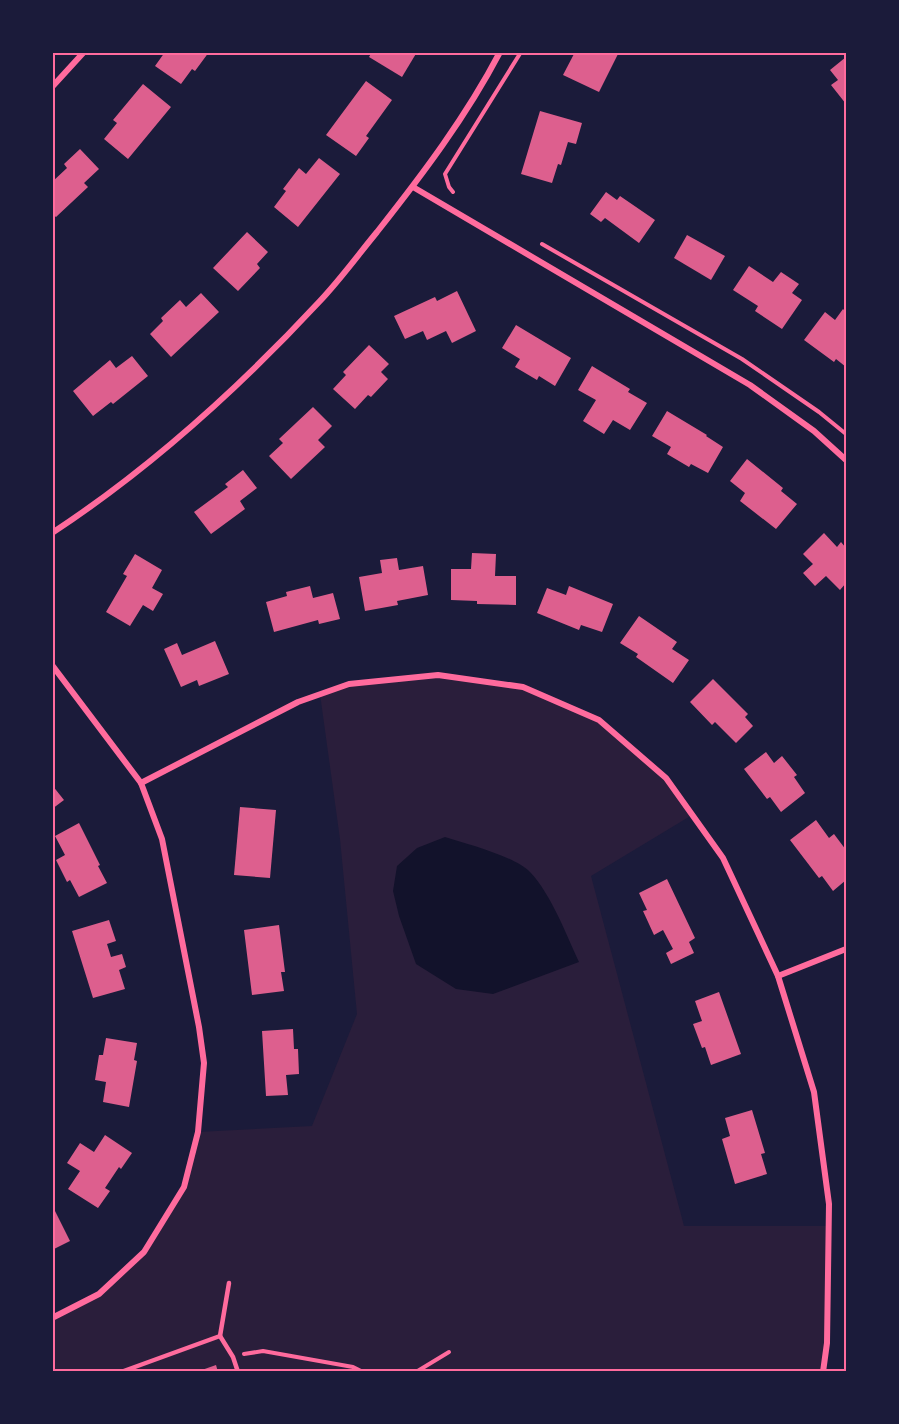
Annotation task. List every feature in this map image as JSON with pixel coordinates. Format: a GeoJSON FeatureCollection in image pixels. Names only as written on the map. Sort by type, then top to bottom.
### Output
{"type":"FeatureCollection","features":[{"type":"Feature","properties":{"kind":"street"},"geometry":{"type":"LineString","coordinates":[[52,87],[84,52]]}},
{"type":"Feature","properties":{"kind":"street"},"geometry":{"type":"LineString","coordinates":[[52,533],[100,502],[207,415],[321,301],[413,187],[483,85],[500,52]]}},
{"type":"Feature","properties":{"kind":"street"},"geometry":{"type":"LineString","coordinates":[[413,187],[750,385],[814,431],[846,460]]}},
{"type":"Feature","properties":{"kind":"street"},"geometry":{"type":"LineString","coordinates":[[52,665],[141,783],[162,839],[204,1063],[198,1132],[184,1187],[144,1252],[99,1294],[52,1318]]}},
{"type":"Feature","properties":{"kind":"street"},"geometry":{"type":"LineString","coordinates":[[141,783],[298,702],[349,684],[438,675],[523,687],[599,720],[666,778],[723,858],[778,976],[814,1092],[829,1204],[827,1343],[823,1371]]}},
{"type":"Feature","properties":{"kind":"street"},"geometry":{"type":"LineString","coordinates":[[778,976],[846,949]]}},
{"type":"Feature","properties":{"kind":"lane"},"geometry":{"type":"LineString","coordinates":[[229,1283],[220,1336],[233,1357],[238,1371]]}},
{"type":"Feature","properties":{"kind":"lane"},"geometry":{"type":"LineString","coordinates":[[121,1371],[220,1336]]}},
{"type":"Feature","properties":{"kind":"path"},"geometry":{"type":"LineString","coordinates":[[456,195],[449,187],[445,174],[521,52]]}},
{"type":"Feature","properties":{"kind":"path"},"geometry":{"type":"LineString","coordinates":[[539,242],[742,359],[819,412],[846,434]]}},
{"type":"Feature","properties":{"kind":"path"},"geometry":{"type":"LineString","coordinates":[[233,1357],[263,1351],[353,1367],[363,1371]]}},
{"type":"Feature","properties":{"kind":"path"},"geometry":{"type":"LineString","coordinates":[[416,1371],[449,1352]]}},
{"type":"Feature","properties":{"kind":"shaded area"},"geometry":{"type":"Polygon","coordinates":[[[438,675],[523,687],[599,720],[666,778],[692,815],[591,876],[684,1226],[829,1226],[827,1343],[823,1371],[53,1372],[53,1318],[99,1294],[144,1252],[184,1187],[198,1132],[312,1126],[357,1014],[340,839],[320,694],[349,684],[438,675]]]}},
{"type":"Feature","properties":{"kind":"shaded area"},"geometry":{"type":"Polygon","coordinates":[[[445,837],[502,856],[530,872],[545,891],[579,962],[493,994],[456,989],[416,964],[393,891],[397,866],[417,848],[445,837]]]}},
{"type":"Feature","properties":{"kind":"building"},"geometry":{"type":"Polygon","coordinates":[[[165,52],[209,52],[195,71],[192,69],[181,84],[155,66],[165,52]]]}},
{"type":"Feature","properties":{"kind":"building"},"geometry":{"type":"Polygon","coordinates":[[[372,52],[417,52],[402,77],[369,57],[372,52]]]}},
{"type":"Feature","properties":{"kind":"building"},"geometry":{"type":"Polygon","coordinates":[[[575,52],[619,52],[599,92],[563,75],[575,52]]]}},
{"type":"Feature","properties":{"kind":"building"},"geometry":{"type":"Polygon","coordinates":[[[846,57],[846,104],[831,85],[838,80],[830,70],[846,57]]]}},
{"type":"Feature","properties":{"kind":"building"},"geometry":{"type":"Polygon","coordinates":[[[366,81],[392,100],[366,136],[369,138],[356,156],[326,135],[366,81]]]}},
{"type":"Feature","properties":{"kind":"building"},"geometry":{"type":"Polygon","coordinates":[[[143,84],[171,107],[128,159],[104,139],[117,123],[113,120],[143,84]]]}},
{"type":"Feature","properties":{"kind":"building"},"geometry":{"type":"Polygon","coordinates":[[[540,111],[582,123],[576,144],[568,142],[561,165],[558,164],[552,183],[521,174],[540,111]]]}},
{"type":"Feature","properties":{"kind":"building"},"geometry":{"type":"Polygon","coordinates":[[[80,149],[99,169],[84,183],[88,187],[56,217],[52,214],[52,182],[67,168],[64,164],[80,149]]]}},
{"type":"Feature","properties":{"kind":"building"},"geometry":{"type":"Polygon","coordinates":[[[319,158],[340,174],[298,227],[274,207],[286,191],[283,189],[299,168],[306,174],[319,158]]]}},
{"type":"Feature","properties":{"kind":"building"},"geometry":{"type":"Polygon","coordinates":[[[606,192],[617,200],[620,196],[655,220],[639,243],[605,218],[601,222],[590,214],[606,192]]]}},
{"type":"Feature","properties":{"kind":"building"},"geometry":{"type":"Polygon","coordinates":[[[247,232],[268,252],[257,264],[260,268],[238,291],[213,268],[247,232]]]}},
{"type":"Feature","properties":{"kind":"building"},"geometry":{"type":"Polygon","coordinates":[[[687,235],[725,256],[711,280],[674,258],[687,235]]]}},
{"type":"Feature","properties":{"kind":"building"},"geometry":{"type":"Polygon","coordinates":[[[749,266],[773,282],[781,272],[799,284],[792,293],[802,300],[782,329],[755,311],[758,306],[733,290],[749,266]]]}},
{"type":"Feature","properties":{"kind":"building"},"geometry":{"type":"Polygon","coordinates":[[[457,291],[476,331],[452,343],[446,331],[427,340],[423,331],[405,339],[394,316],[435,297],[437,301],[457,291]]]}},
{"type":"Feature","properties":{"kind":"building"},"geometry":{"type":"Polygon","coordinates":[[[201,293],[219,312],[171,357],[150,334],[163,321],[161,318],[180,300],[186,307],[201,293]]]}},
{"type":"Feature","properties":{"kind":"building"},"geometry":{"type":"Polygon","coordinates":[[[843,309],[846,312],[846,367],[836,359],[834,362],[804,340],[825,312],[835,320],[843,309]]]}},
{"type":"Feature","properties":{"kind":"building"},"geometry":{"type":"Polygon","coordinates":[[[516,325],[571,358],[555,386],[539,376],[537,380],[515,367],[520,359],[502,348],[516,325]]]}},
{"type":"Feature","properties":{"kind":"building"},"geometry":{"type":"Polygon","coordinates":[[[369,345],[389,364],[381,372],[388,379],[371,397],[368,395],[355,409],[333,389],[346,375],[343,372],[369,345]]]}},
{"type":"Feature","properties":{"kind":"building"},"geometry":{"type":"Polygon","coordinates":[[[132,356],[148,376],[113,404],[111,402],[93,416],[73,391],[110,360],[116,368],[132,356]]]}},
{"type":"Feature","properties":{"kind":"building"},"geometry":{"type":"Polygon","coordinates":[[[592,366],[630,389],[628,392],[647,403],[630,430],[613,420],[604,434],[583,421],[596,400],[578,390],[592,366]]]}},
{"type":"Feature","properties":{"kind":"building"},"geometry":{"type":"Polygon","coordinates":[[[313,407],[332,426],[318,440],[325,447],[291,479],[269,456],[283,443],[279,439],[313,407]]]}},
{"type":"Feature","properties":{"kind":"building"},"geometry":{"type":"Polygon","coordinates":[[[667,411],[723,447],[708,473],[691,464],[689,467],[667,454],[671,447],[652,436],[667,411]]]}},
{"type":"Feature","properties":{"kind":"building"},"geometry":{"type":"Polygon","coordinates":[[[747,459],[783,488],[781,491],[797,504],[776,529],[740,501],[745,493],[730,481],[747,459]]]}},
{"type":"Feature","properties":{"kind":"building"},"geometry":{"type":"Polygon","coordinates":[[[243,470],[257,488],[240,501],[245,509],[211,534],[194,512],[228,487],[225,484],[243,470]]]}},
{"type":"Feature","properties":{"kind":"building"},"geometry":{"type":"Polygon","coordinates":[[[824,533],[837,547],[841,542],[846,548],[846,583],[840,590],[826,576],[815,586],[803,573],[813,564],[803,554],[824,533]]]}},
{"type":"Feature","properties":{"kind":"building"},"geometry":{"type":"Polygon","coordinates":[[[472,553],[496,554],[495,576],[516,576],[516,605],[477,604],[477,601],[451,600],[451,569],[471,569],[472,553]]]}},
{"type":"Feature","properties":{"kind":"building"},"geometry":{"type":"Polygon","coordinates":[[[135,554],[162,570],[152,588],[163,594],[153,611],[143,605],[130,626],[106,612],[127,576],[123,574],[135,554]]]}},
{"type":"Feature","properties":{"kind":"building"},"geometry":{"type":"Polygon","coordinates":[[[397,558],[399,570],[423,566],[428,595],[397,601],[398,605],[365,611],[359,577],[382,573],[380,560],[397,558]]]}},
{"type":"Feature","properties":{"kind":"building"},"geometry":{"type":"Polygon","coordinates":[[[310,586],[313,598],[333,593],[340,619],[319,624],[318,620],[274,632],[266,602],[287,596],[286,592],[310,586]]]}},
{"type":"Feature","properties":{"kind":"building"},"geometry":{"type":"Polygon","coordinates":[[[569,586],[613,604],[602,632],[581,625],[579,630],[537,613],[547,588],[566,595],[569,586]]]}},
{"type":"Feature","properties":{"kind":"building"},"geometry":{"type":"Polygon","coordinates":[[[639,616],[677,642],[672,649],[689,660],[673,683],[636,657],[638,654],[620,643],[639,616]]]}},
{"type":"Feature","properties":{"kind":"building"},"geometry":{"type":"Polygon","coordinates":[[[215,641],[229,674],[199,686],[197,680],[181,687],[164,649],[177,643],[182,655],[215,641]]]}},
{"type":"Feature","properties":{"kind":"building"},"geometry":{"type":"Polygon","coordinates":[[[713,679],[748,714],[745,717],[753,726],[736,743],[715,722],[712,725],[690,702],[713,679]]]}},
{"type":"Feature","properties":{"kind":"building"},"geometry":{"type":"Polygon","coordinates":[[[766,752],[774,763],[782,756],[797,775],[794,777],[805,793],[781,812],[770,797],[767,799],[744,769],[766,752]]]}},
{"type":"Feature","properties":{"kind":"building"},"geometry":{"type":"Polygon","coordinates":[[[52,785],[64,800],[52,809],[52,785]]]}},
{"type":"Feature","properties":{"kind":"building"},"geometry":{"type":"Polygon","coordinates":[[[240,807],[276,810],[270,878],[234,875],[240,807]]]}},
{"type":"Feature","properties":{"kind":"building"},"geometry":{"type":"Polygon","coordinates":[[[816,820],[829,838],[834,834],[846,850],[846,880],[833,891],[822,876],[819,878],[790,840],[816,820]]]}},
{"type":"Feature","properties":{"kind":"building"},"geometry":{"type":"Polygon","coordinates":[[[79,823],[107,883],[79,897],[70,880],[67,882],[56,860],[65,855],[55,836],[79,823]]]}},
{"type":"Feature","properties":{"kind":"building"},"geometry":{"type":"Polygon","coordinates":[[[667,879],[695,938],[689,942],[694,953],[671,964],[666,953],[673,949],[663,930],[654,935],[643,911],[647,910],[639,893],[667,879]]]}},
{"type":"Feature","properties":{"kind":"building"},"geometry":{"type":"Polygon","coordinates":[[[109,920],[116,941],[107,944],[111,957],[122,954],[126,967],[119,970],[125,989],[93,998],[72,931],[109,920]]]}},
{"type":"Feature","properties":{"kind":"building"},"geometry":{"type":"Polygon","coordinates":[[[279,925],[285,972],[281,972],[284,991],[252,995],[244,930],[279,925]]]}},
{"type":"Feature","properties":{"kind":"building"},"geometry":{"type":"Polygon","coordinates":[[[719,992],[741,1054],[711,1065],[693,1024],[702,1021],[695,1001],[719,992]]]}},
{"type":"Feature","properties":{"kind":"building"},"geometry":{"type":"Polygon","coordinates":[[[293,1029],[294,1049],[298,1049],[299,1074],[286,1075],[288,1095],[266,1096],[262,1031],[293,1029]]]}},
{"type":"Feature","properties":{"kind":"building"},"geometry":{"type":"Polygon","coordinates":[[[106,1038],[137,1043],[134,1060],[137,1061],[129,1107],[103,1102],[106,1082],[95,1080],[99,1055],[103,1055],[106,1038]]]}},
{"type":"Feature","properties":{"kind":"building"},"geometry":{"type":"Polygon","coordinates":[[[752,1110],[765,1153],[761,1154],[767,1174],[735,1184],[722,1139],[730,1136],[725,1118],[752,1110]]]}},
{"type":"Feature","properties":{"kind":"building"},"geometry":{"type":"Polygon","coordinates":[[[105,1135],[132,1153],[105,1188],[110,1191],[98,1208],[68,1189],[80,1171],[67,1163],[80,1143],[94,1152],[105,1135]]]}},
{"type":"Feature","properties":{"kind":"building"},"geometry":{"type":"Polygon","coordinates":[[[55,1211],[70,1241],[52,1250],[52,1213],[55,1211]]]}},
{"type":"Feature","properties":{"kind":"building"},"geometry":{"type":"Polygon","coordinates":[[[216,1365],[218,1372],[199,1372],[199,1371],[216,1365]]]}}]}
